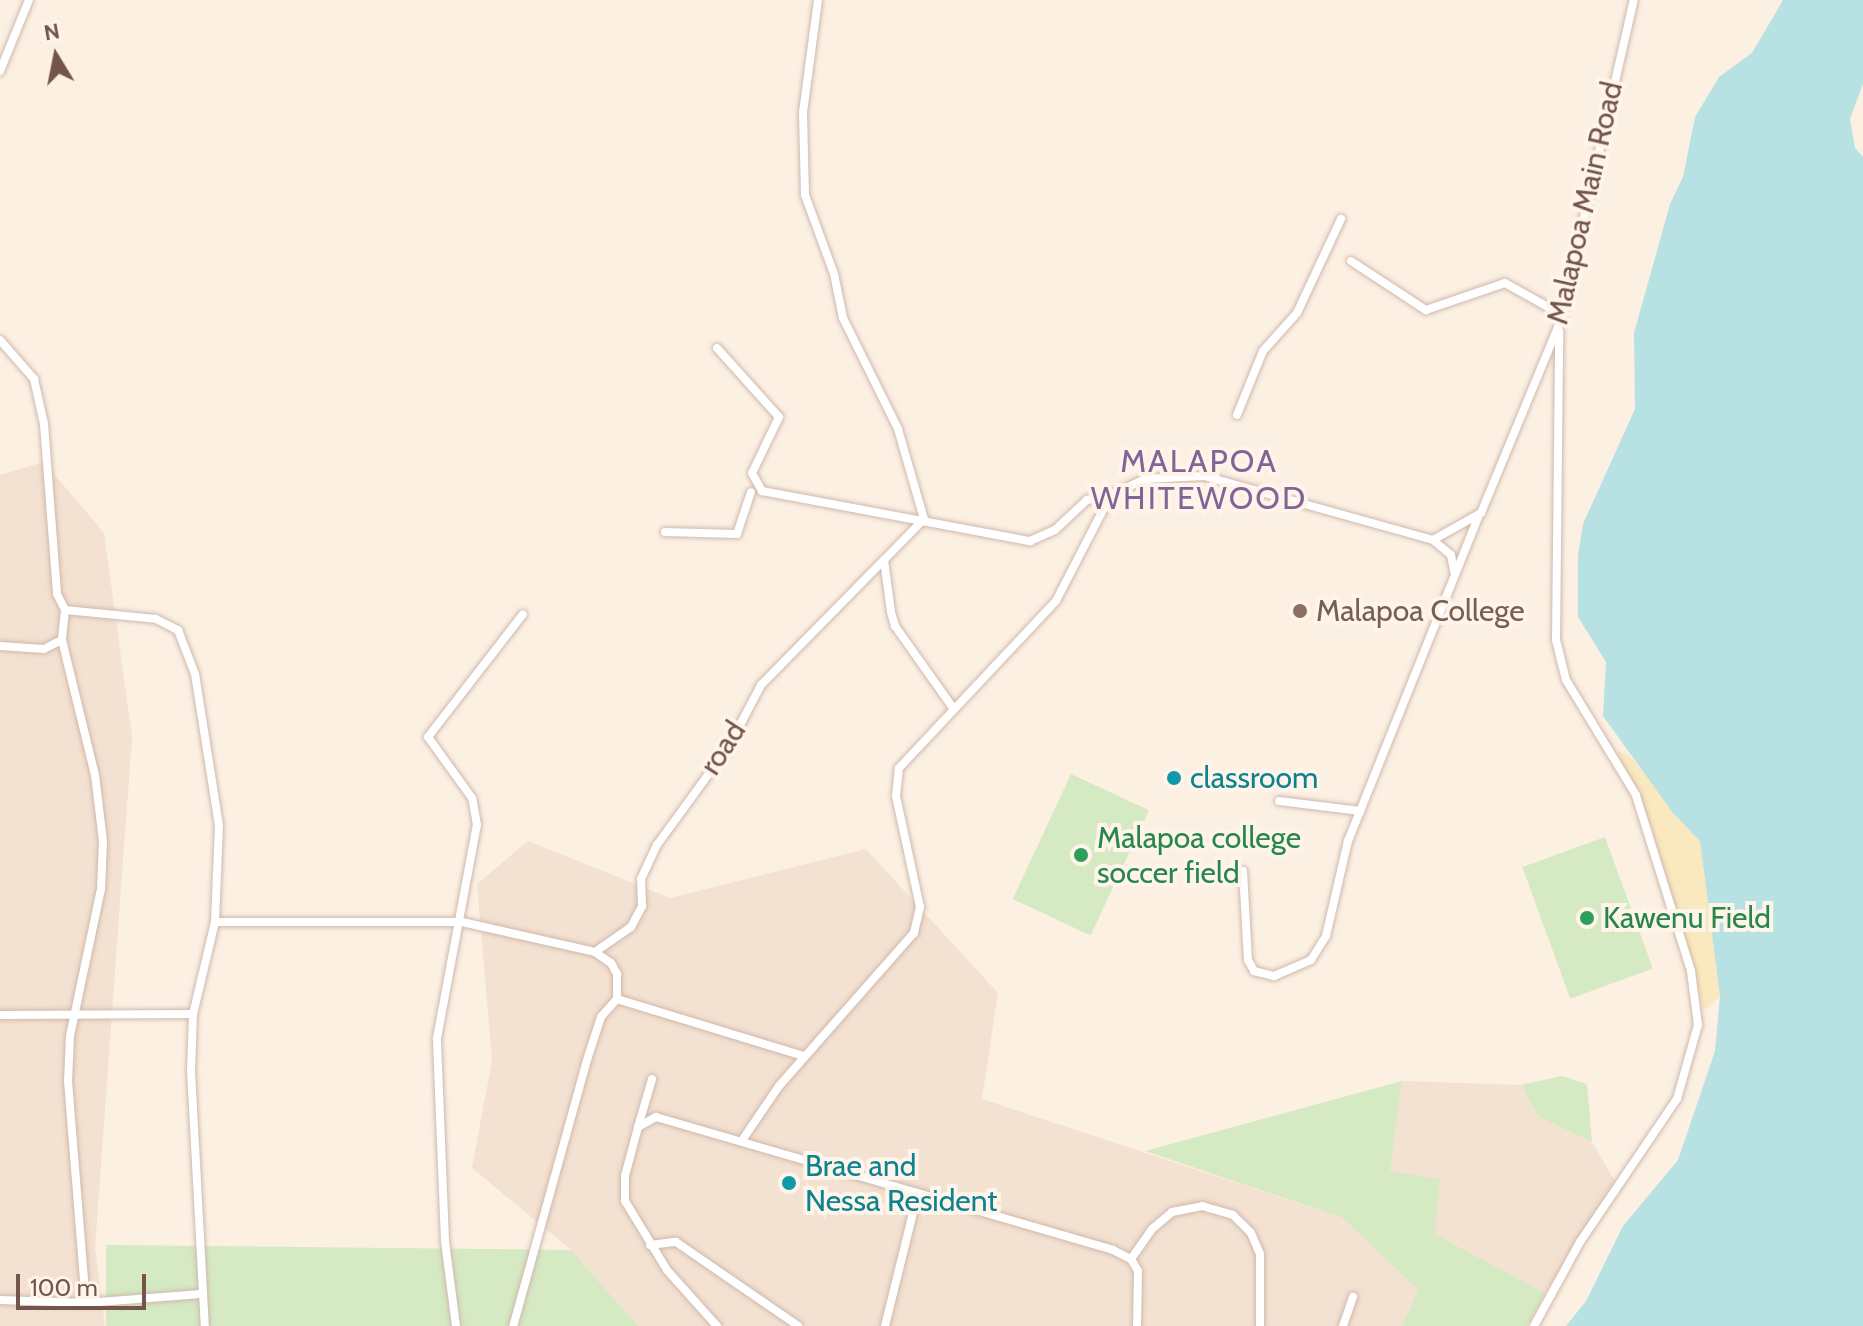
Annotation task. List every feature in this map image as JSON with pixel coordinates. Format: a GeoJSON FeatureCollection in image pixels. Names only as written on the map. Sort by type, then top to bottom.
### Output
{"type":"FeatureCollection","features":[{"type":"Feature","properties":{"kind":"street"},"geometry":{"type":"LineString","coordinates":[[0,71],[29,0]]}},
{"type":"Feature","properties":{"kind":"street"},"geometry":{"type":"LineString","coordinates":[[818,0],[803,113],[805,195],[834,274],[843,318],[898,429],[924,519]]}},
{"type":"Feature","properties":{"kind":"street","name":"Malapoa Main Road"},"geometry":{"type":"LineString","coordinates":[[1304,963],[1315,956],[1326,936],[1342,858],[1561,318],[1634,0]]}},
{"type":"Feature","properties":{"kind":"street"},"geometry":{"type":"LineString","coordinates":[[1237,415],[1263,351],[1297,313],[1341,219]]}},
{"type":"Feature","properties":{"kind":"street"},"geometry":{"type":"LineString","coordinates":[[1351,261],[1426,310],[1505,283],[1561,318],[1556,640],[1566,680],[1636,795],[1691,971],[1698,1025],[1677,1099],[1580,1242],[1534,1326]]}},
{"type":"Feature","properties":{"kind":"street"},"geometry":{"type":"LineString","coordinates":[[0,340],[34,379],[44,424],[57,594],[65,610],[62,640],[95,775],[103,841],[101,889],[76,1016],[68,1081],[86,1303]]}},
{"type":"Feature","properties":{"kind":"street"},"geometry":{"type":"LineString","coordinates":[[717,348],[779,417],[752,473],[757,488],[1030,541],[1055,530],[1087,500],[1155,477],[1204,476],[1433,540],[1451,555],[1454,576]]}},
{"type":"Feature","properties":{"kind":"street"},"geometry":{"type":"LineString","coordinates":[[665,532],[737,534],[751,492]]}},
{"type":"Feature","properties":{"kind":"street"},"geometry":{"type":"LineString","coordinates":[[743,1139],[804,1056],[914,933],[920,907],[896,776],[904,760],[1056,601],[1118,492]]}},
{"type":"Feature","properties":{"kind":"street"},"geometry":{"type":"LineString","coordinates":[[1433,540],[1481,513]]}},
{"type":"Feature","properties":{"kind":"street","name":"road"},"geometry":{"type":"LineString","coordinates":[[595,952],[631,927],[642,906],[641,879],[657,845],[729,746],[761,685],[924,519]]}},
{"type":"Feature","properties":{"kind":"street"},"geometry":{"type":"LineString","coordinates":[[884,560],[895,626],[953,708]]}},
{"type":"Feature","properties":{"kind":"street"},"geometry":{"type":"LineString","coordinates":[[65,610],[156,619],[178,630],[189,650],[219,825],[215,922],[193,1014],[191,1071],[205,1326]]}},
{"type":"Feature","properties":{"kind":"street"},"geometry":{"type":"LineString","coordinates":[[456,1326],[443,1215],[437,1038],[462,922],[476,814],[472,798],[428,737],[523,614]]}},
{"type":"Feature","properties":{"kind":"street"},"geometry":{"type":"LineString","coordinates":[[0,646],[44,649],[62,640]]}},
{"type":"Feature","properties":{"kind":"street"},"geometry":{"type":"LineString","coordinates":[[1279,801],[1360,811]]}},
{"type":"Feature","properties":{"kind":"street"},"geometry":{"type":"LineString","coordinates":[[1243,871],[1250,965],[1265,976],[1304,963],[1309,972]]}},
{"type":"Feature","properties":{"kind":"street"},"geometry":{"type":"LineString","coordinates":[[215,922],[462,922],[595,952],[617,974],[617,999],[601,1017],[587,1060],[513,1326]]}},
{"type":"Feature","properties":{"kind":"street"},"geometry":{"type":"LineString","coordinates":[[617,999],[804,1056]]}},
{"type":"Feature","properties":{"kind":"street"},"geometry":{"type":"LineString","coordinates":[[0,1015],[193,1014]]}},
{"type":"Feature","properties":{"kind":"street"},"geometry":{"type":"LineString","coordinates":[[652,1079],[624,1189],[628,1210],[650,1245],[717,1326]]}},
{"type":"Feature","properties":{"kind":"street"},"geometry":{"type":"LineString","coordinates":[[638,1127],[660,1117],[743,1139],[1131,1259],[1138,1271],[1137,1326]]}},
{"type":"Feature","properties":{"kind":"street"},"geometry":{"type":"LineString","coordinates":[[885,1326],[918,1193]]}},
{"type":"Feature","properties":{"kind":"street"},"geometry":{"type":"LineString","coordinates":[[1131,1259],[1172,1212],[1202,1206],[1233,1215],[1251,1233],[1260,1254],[1260,1326]]}},
{"type":"Feature","properties":{"kind":"street"},"geometry":{"type":"LineString","coordinates":[[650,1245],[676,1242],[798,1326]]}},
{"type":"Feature","properties":{"kind":"street"},"geometry":{"type":"LineString","coordinates":[[0,1300],[86,1303],[201,1294]]}},
{"type":"Feature","properties":{"kind":"street"},"geometry":{"type":"LineString","coordinates":[[1343,1326],[1353,1297]]}},
{"type":"Feature","properties":{"kind":"shaded area"},"geometry":{"type":"Polygon","coordinates":[[[44,462],[104,533],[132,737],[95,1247],[105,1326],[0,1326],[0,475],[44,462]]]}},
{"type":"Feature","properties":{"kind":"shaded area"},"geometry":{"type":"Polygon","coordinates":[[[528,841],[670,898],[866,849],[998,993],[982,1099],[1343,1218],[1418,1290],[1402,1326],[638,1326],[571,1250],[472,1168],[492,1060],[477,884],[528,841]]]}},
{"type":"Feature","properties":{"kind":"shaded area"},"geometry":{"type":"Polygon","coordinates":[[[1402,1081],[1521,1085],[1539,1117],[1592,1142],[1616,1183],[1545,1293],[1435,1234],[1390,1171],[1402,1081]]]}},
{"type":"Feature","properties":{"kind":"green space","name":"Malapoa college soccer field"},"geometry":{"type":"Polygon","coordinates":[[[1071,774],[1149,810],[1091,935],[1013,899],[1071,774]]]}},
{"type":"Feature","properties":{"kind":"green space","name":"Kawenu Field"},"geometry":{"type":"Polygon","coordinates":[[[1605,837],[1653,969],[1570,999],[1522,867],[1605,837]]]}},
{"type":"Feature","properties":{"kind":"green space"},"geometry":{"type":"Polygon","coordinates":[[[1562,1076],[1587,1084],[1592,1142],[1539,1117],[1521,1085],[1562,1076]]]}},
{"type":"Feature","properties":{"kind":"green space"},"geometry":{"type":"Polygon","coordinates":[[[1402,1081],[1390,1171],[1440,1179],[1435,1234],[1545,1293],[1527,1326],[1402,1326],[1418,1290],[1343,1218],[1145,1151],[1402,1081]]]}},
{"type":"Feature","properties":{"kind":"green space"},"geometry":{"type":"Polygon","coordinates":[[[106,1245],[571,1250],[638,1326],[106,1326],[106,1245]]]}},
{"type":"Feature","properties":{"kind":"sand"},"geometry":{"type":"Polygon","coordinates":[[[1617,751],[1630,756],[1700,841],[1720,996],[1704,1011],[1652,830],[1617,751]]]}},
{"type":"Feature","properties":{"kind":"water"},"geometry":{"type":"Polygon","coordinates":[[[1783,0],[1863,0],[1863,84],[1850,119],[1855,148],[1863,157],[1863,1326],[1566,1326],[1586,1301],[1623,1226],[1678,1160],[1715,1051],[1720,996],[1700,841],[1673,813],[1603,716],[1606,662],[1578,617],[1578,555],[1583,524],[1635,409],[1634,333],[1670,204],[1683,177],[1695,117],[1719,77],[1752,53],[1783,0]]]}},
{"type":"Feature","properties":{"kind":"place","name":"Malapoa College"},"geometry":{"type":"Point","coordinates":[1300,611]}},
{"type":"Feature","properties":{"kind":"place","name":"classroom"},"geometry":{"type":"Point","coordinates":[1174,778]}},
{"type":"Feature","properties":{"kind":"place","name":"Malapoa college soccer field"},"geometry":{"type":"Point","coordinates":[1081,855]}},
{"type":"Feature","properties":{"kind":"place","name":"Kawenu Field"},"geometry":{"type":"Point","coordinates":[1587,918]}},
{"type":"Feature","properties":{"kind":"place","name":"Brae and Nessa Resident"},"geometry":{"type":"Point","coordinates":[789,1183]}},
{"type":"Feature","properties":{"kind":"district","name":"MALAPOA WHITEWOOD"},"geometry":{"type":"Point","coordinates":[1199,480]}}]}
